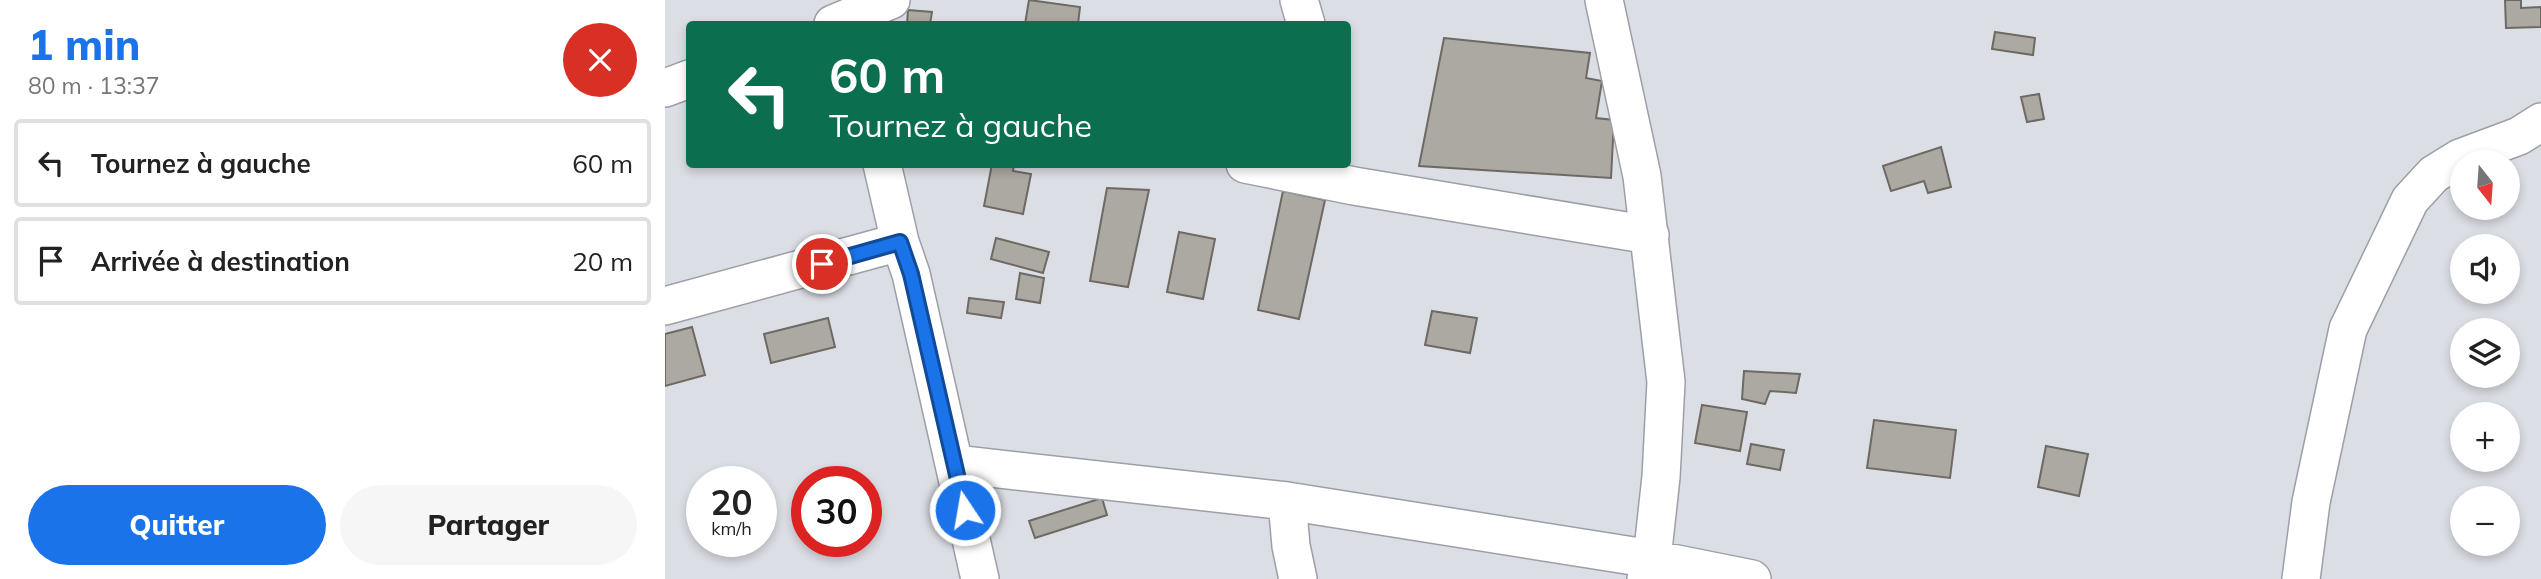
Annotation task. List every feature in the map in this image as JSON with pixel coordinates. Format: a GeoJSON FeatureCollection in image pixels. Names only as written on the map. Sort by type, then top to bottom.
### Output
{"type":"FeatureCollection","features":[{"type":"Feature","properties":{"kind":"street"},"geometry":{"type":"LineString","coordinates":[[846,21],[891,0]]}},
{"type":"Feature","properties":{"kind":"street"},"geometry":{"type":"LineString","coordinates":[[1299,0],[1305,21]]}},
{"type":"Feature","properties":{"kind":"street"},"geometry":{"type":"LineString","coordinates":[[1604,0],[1642,176],[1667,382],[1661,477],[1649,569]]}},
{"type":"Feature","properties":{"kind":"street"},"geometry":{"type":"LineString","coordinates":[[665,88],[686,80]]}},
{"type":"Feature","properties":{"kind":"street"},"geometry":{"type":"LineString","coordinates":[[2301,579],[2311,502],[2348,330],[2410,200],[2434,174],[2460,158],[2519,136],[2541,122]]}},
{"type":"Feature","properties":{"kind":"street"},"geometry":{"type":"LineString","coordinates":[[883,168],[900,242],[911,274],[980,579]]}},
{"type":"Feature","properties":{"kind":"street"},"geometry":{"type":"LineString","coordinates":[[1283,168],[1350,175],[1650,235]]}},
{"type":"Feature","properties":{"kind":"street"},"geometry":{"type":"LineString","coordinates":[[665,306],[900,242]]}},
{"type":"Feature","properties":{"kind":"street"},"geometry":{"type":"LineString","coordinates":[[955,464],[1287,501],[1649,569],[1752,579]]}},
{"type":"Feature","properties":{"kind":"street"},"geometry":{"type":"LineString","coordinates":[[1287,501],[1291,545],[1298,579]]}},
{"type":"Feature","properties":{"kind":"building"},"geometry":{"type":"Polygon","coordinates":[[[1029,0],[1080,7],[1078,21],[1026,21],[1029,0]]]}},
{"type":"Feature","properties":{"kind":"building"},"geometry":{"type":"Polygon","coordinates":[[[2505,0],[2521,0],[2521,8],[2541,7],[2541,27],[2506,28],[2505,0]]]}},
{"type":"Feature","properties":{"kind":"building"},"geometry":{"type":"Polygon","coordinates":[[[908,10],[932,12],[930,21],[907,21],[908,10]]]}},
{"type":"Feature","properties":{"kind":"building"},"geometry":{"type":"Polygon","coordinates":[[[1995,32],[2035,38],[2033,55],[1992,49],[1995,32]]]}},
{"type":"Feature","properties":{"kind":"building"},"geometry":{"type":"Polygon","coordinates":[[[1444,38],[1590,53],[1586,78],[1602,81],[1596,118],[1614,120],[1611,178],[1419,166],[1444,38]]]}},
{"type":"Feature","properties":{"kind":"building"},"geometry":{"type":"Polygon","coordinates":[[[2039,94],[2044,119],[2027,122],[2021,97],[2039,94]]]}},
{"type":"Feature","properties":{"kind":"building"},"geometry":{"type":"Polygon","coordinates":[[[1941,147],[1951,187],[1928,193],[1924,181],[1891,191],[1883,166],[1941,147]]]}},
{"type":"Feature","properties":{"kind":"building"},"geometry":{"type":"Polygon","coordinates":[[[991,168],[1013,168],[1013,171],[1031,174],[1023,214],[984,206],[991,168]]]}},
{"type":"Feature","properties":{"kind":"building"},"geometry":{"type":"Polygon","coordinates":[[[1107,188],[1149,190],[1128,287],[1090,281],[1107,188]]]}},
{"type":"Feature","properties":{"kind":"building"},"geometry":{"type":"Polygon","coordinates":[[[1283,191],[1325,200],[1299,319],[1258,310],[1283,191]]]}},
{"type":"Feature","properties":{"kind":"building"},"geometry":{"type":"Polygon","coordinates":[[[1179,232],[1215,239],[1203,299],[1167,292],[1179,232]]]}},
{"type":"Feature","properties":{"kind":"building"},"geometry":{"type":"Polygon","coordinates":[[[996,238],[1049,252],[1043,273],[991,259],[996,238]]]}},
{"type":"Feature","properties":{"kind":"building"},"geometry":{"type":"Polygon","coordinates":[[[1020,273],[1044,278],[1040,303],[1016,299],[1020,273]]]}},
{"type":"Feature","properties":{"kind":"building"},"geometry":{"type":"Polygon","coordinates":[[[969,298],[1004,302],[1001,318],[967,313],[969,298]]]}},
{"type":"Feature","properties":{"kind":"building"},"geometry":{"type":"Polygon","coordinates":[[[1432,311],[1477,318],[1470,353],[1425,345],[1432,311]]]}},
{"type":"Feature","properties":{"kind":"building"},"geometry":{"type":"Polygon","coordinates":[[[828,318],[835,347],[771,363],[764,334],[828,318]]]}},
{"type":"Feature","properties":{"kind":"building"},"geometry":{"type":"Polygon","coordinates":[[[692,327],[705,375],[665,386],[665,334],[692,327]]]}},
{"type":"Feature","properties":{"kind":"building"},"geometry":{"type":"Polygon","coordinates":[[[1744,371],[1800,374],[1796,393],[1770,391],[1765,404],[1742,399],[1744,371]]]}},
{"type":"Feature","properties":{"kind":"building"},"geometry":{"type":"Polygon","coordinates":[[[1702,405],[1747,412],[1740,451],[1695,443],[1702,405]]]}},
{"type":"Feature","properties":{"kind":"building"},"geometry":{"type":"Polygon","coordinates":[[[1874,420],[1956,430],[1950,478],[1867,468],[1874,420]]]}},
{"type":"Feature","properties":{"kind":"building"},"geometry":{"type":"Polygon","coordinates":[[[1751,444],[1784,450],[1780,470],[1747,464],[1751,444]]]}},
{"type":"Feature","properties":{"kind":"building"},"geometry":{"type":"Polygon","coordinates":[[[2046,446],[2088,454],[2079,496],[2038,487],[2046,446]]]}},
{"type":"Feature","properties":{"kind":"building"},"geometry":{"type":"Polygon","coordinates":[[[1102,498],[1107,515],[1035,538],[1029,521],[1102,498]]]}},
{"type":"Feature","properties":{"kind":"route"},"geometry":{"type":"LineString","coordinates":[[822,264],[900,242],[911,274],[965,510]]}}]}
